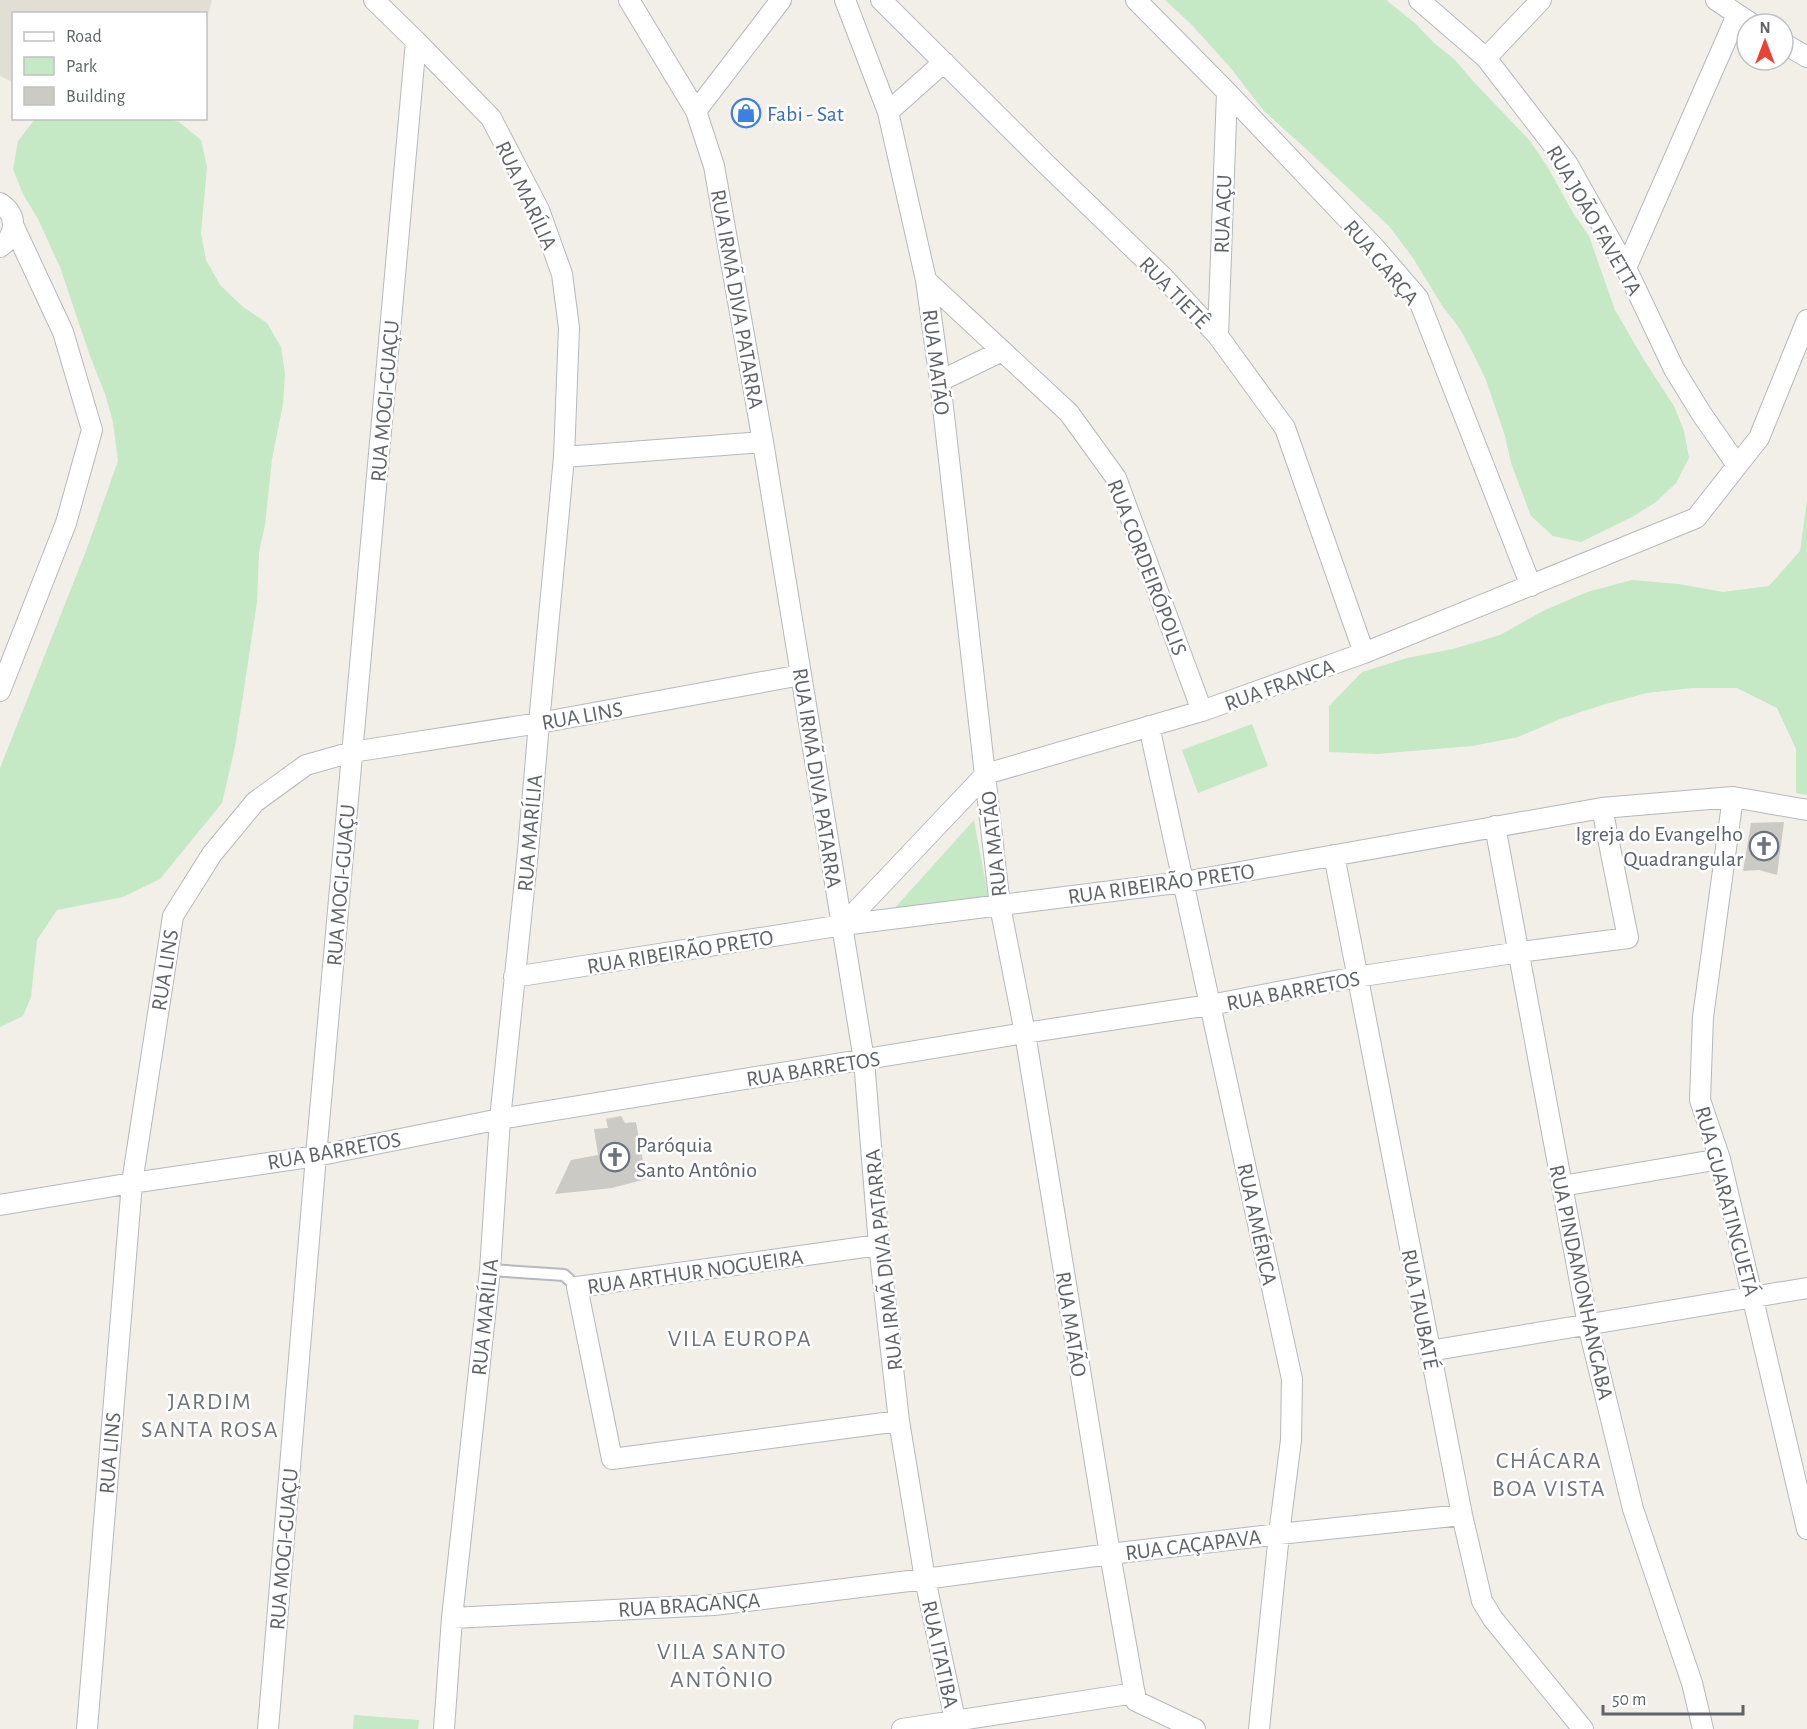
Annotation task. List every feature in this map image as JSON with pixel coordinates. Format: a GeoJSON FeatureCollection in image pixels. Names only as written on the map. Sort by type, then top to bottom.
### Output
{"type":"FeatureCollection","features":[{"type":"Feature","properties":{"kind":"street","name":"RUA MARÍLIA"},"geometry":{"type":"LineString","coordinates":[[374,0],[491,118],[539,210],[562,274],[569,328],[564,457],[528,851],[500,1119],[490,1270],[452,1618],[444,1729]]}},
{"type":"Feature","properties":{"kind":"street","name":"RUA IRMÃ DIVA PATARRA"},"geometry":{"type":"LineString","coordinates":[[629,0],[696,111],[714,166],[763,442],[864,1060],[879,1245],[899,1421],[925,1580]]}},
{"type":"Feature","properties":{"kind":"street"},"geometry":{"type":"LineString","coordinates":[[696,111],[781,0]]}},
{"type":"Feature","properties":{"kind":"street","name":"RUA MATÃO"},"geometry":{"type":"LineString","coordinates":[[845,0],[888,112],[926,280],[940,381],[1000,906],[1025,1033],[1134,1693]]}},
{"type":"Feature","properties":{"kind":"street","name":"RUA TIETÊ"},"geometry":{"type":"LineString","coordinates":[[881,0],[1164,278],[1218,336],[1285,428],[1364,653]]}},
{"type":"Feature","properties":{"kind":"street","name":"RUA GARÇA"},"geometry":{"type":"LineString","coordinates":[[1136,0],[1375,248],[1418,298],[1531,586]]}},
{"type":"Feature","properties":{"kind":"street","name":"RUA JOÃO FAVETTA"},"geometry":{"type":"LineString","coordinates":[[1419,0],[1486,58],[1567,163],[1626,268],[1674,369],[1737,465]]}},
{"type":"Feature","properties":{"kind":"street"},"geometry":{"type":"LineString","coordinates":[[1486,58],[1540,0]]}},
{"type":"Feature","properties":{"kind":"street"},"geometry":{"type":"LineString","coordinates":[[1716,0],[1735,12]]}},
{"type":"Feature","properties":{"kind":"street"},"geometry":{"type":"LineString","coordinates":[[1626,268],[1735,40]]}},
{"type":"Feature","properties":{"kind":"street","name":"RUA MOGI-GUAÇU"},"geometry":{"type":"LineString","coordinates":[[268,1729],[316,1156],[416,41]]}},
{"type":"Feature","properties":{"kind":"street"},"geometry":{"type":"LineString","coordinates":[[888,112],[944,62]]}},
{"type":"Feature","properties":{"kind":"street","name":"RUA AÇU"},"geometry":{"type":"LineString","coordinates":[[1218,336],[1227,92]]}},
{"type":"Feature","properties":{"kind":"street"},"geometry":{"type":"LineString","coordinates":[[0,203],[9,211],[13,219],[14,227],[63,332],[92,430],[66,523],[0,691]]}},
{"type":"Feature","properties":{"kind":"street"},"geometry":{"type":"LineString","coordinates":[[0,247],[7,241],[14,227]]}},
{"type":"Feature","properties":{"kind":"street","name":"RUA CORDEIRÓPOLIS"},"geometry":{"type":"LineString","coordinates":[[926,280],[1069,413],[1116,478],[1202,711]]}},
{"type":"Feature","properties":{"kind":"street","name":"RUA FRANCA"},"geometry":{"type":"LineString","coordinates":[[986,774],[1202,711],[1364,653],[1696,518],[1759,438],[1807,320]]}},
{"type":"Feature","properties":{"kind":"street"},"geometry":{"type":"LineString","coordinates":[[940,381],[1002,351]]}},
{"type":"Feature","properties":{"kind":"street"},"geometry":{"type":"LineString","coordinates":[[564,457],[763,442]]}},
{"type":"Feature","properties":{"kind":"street","name":"RUA LINS"},"geometry":{"type":"LineString","coordinates":[[87,1729],[132,1183],[172,916],[212,854],[255,801],[306,765],[352,752],[538,723],[801,675]]}},
{"type":"Feature","properties":{"kind":"street","name":"RUA AMÉRICA"},"geometry":{"type":"LineString","coordinates":[[1149,726],[1292,1379],[1291,1440],[1259,1729]]}},
{"type":"Feature","properties":{"kind":"street"},"geometry":{"type":"LineString","coordinates":[[843,925],[986,774]]}},
{"type":"Feature","properties":{"kind":"street","name":"RUA RIBEIRÃO PRETO"},"geometry":{"type":"LineString","coordinates":[[514,977],[843,925],[1184,882],[1602,808],[1733,797],[1807,810]]}},
{"type":"Feature","properties":{"kind":"street","name":"RUA GUARATINGUETÁ"},"geometry":{"type":"LineString","coordinates":[[1733,797],[1703,1017],[1700,1100],[1720,1159],[1807,1529]]}},
{"type":"Feature","properties":{"kind":"street","name":"RUA BARRETOS"},"geometry":{"type":"LineString","coordinates":[[0,1205],[316,1156],[500,1119],[1210,1005],[1356,977],[1628,938],[1602,808]]}},
{"type":"Feature","properties":{"kind":"street","name":"RUA PINDAMONHANGABA"},"geometry":{"type":"LineString","coordinates":[[1495,826],[1588,1325],[1633,1509],[1692,1683],[1703,1729]]}},
{"type":"Feature","properties":{"kind":"street","name":"RUA TAUBATÉ"},"geometry":{"type":"LineString","coordinates":[[1334,855],[1461,1515],[1482,1602],[1493,1619],[1583,1729]]}},
{"type":"Feature","properties":{"kind":"street"},"geometry":{"type":"LineString","coordinates":[[1562,1186],[1720,1159]]}},
{"type":"Feature","properties":{"kind":"street","name":"RUA ARTHUR NOGUEIRA"},"geometry":{"type":"LineString","coordinates":[[879,1245],[577,1287],[612,1459],[899,1421]]}},
{"type":"Feature","properties":{"kind":"street"},"geometry":{"type":"LineString","coordinates":[[1430,1351],[1807,1288]]}},
{"type":"Feature","properties":{"kind":"street","name":"RUA CAÇAPAVA"},"geometry":{"type":"LineString","coordinates":[[925,1580],[1110,1554],[1461,1515]]}},
{"type":"Feature","properties":{"kind":"street","name":"RUA BRAGANÇA"},"geometry":{"type":"LineString","coordinates":[[452,1618],[714,1605],[925,1580]]}},
{"type":"Feature","properties":{"kind":"street","name":"RUA ITATIBA"},"geometry":{"type":"LineString","coordinates":[[925,1580],[956,1725]]}},
{"type":"Feature","properties":{"kind":"street"},"geometry":{"type":"LineString","coordinates":[[902,1729],[956,1725],[1134,1693],[1136,1701],[1196,1729]]}},
{"type":"Feature","properties":{"kind":"lane"},"geometry":{"type":"LineString","coordinates":[[490,1270],[564,1275],[577,1287]]}},
{"type":"Feature","properties":{"kind":"shaded area"},"geometry":{"type":"Polygon","coordinates":[[[0,0],[212,0],[207,18],[207,12],[12,12],[12,82],[0,76],[0,0]]]}},
{"type":"Feature","properties":{"kind":"green space"},"geometry":{"type":"Polygon","coordinates":[[[1165,0],[1386,0],[1455,60],[1530,141],[1589,236],[1615,310],[1674,406],[1684,431],[1689,458],[1676,483],[1656,502],[1632,517],[1581,542],[1553,536],[1531,516],[1511,463],[1505,436],[1486,380],[1460,329],[1443,307],[1413,258],[1389,226],[1264,111],[1229,66],[1191,24],[1165,0]]]}},
{"type":"Feature","properties":{"kind":"green space"},"geometry":{"type":"Polygon","coordinates":[[[34,120],[170,120],[179,122],[201,140],[207,167],[201,233],[206,260],[220,285],[243,307],[267,323],[281,347],[285,374],[283,404],[272,459],[265,525],[259,552],[257,602],[235,747],[222,803],[160,879],[123,897],[57,910],[37,940],[31,997],[23,1016],[0,1027],[0,768],[86,551],[118,461],[113,422],[105,394],[60,267],[13,169],[18,141],[34,120]]]}},
{"type":"Feature","properties":{"kind":"green space"},"geometry":{"type":"Polygon","coordinates":[[[1807,500],[1807,795],[1796,793],[1796,749],[1777,708],[1737,688],[1692,688],[1647,693],[1560,719],[1518,737],[1472,746],[1376,754],[1329,752],[1329,706],[1362,672],[1407,658],[1453,649],[1500,635],[1543,611],[1587,592],[1632,580],[1678,584],[1723,592],[1769,586],[1800,551],[1807,500]]]}},
{"type":"Feature","properties":{"kind":"green space"},"geometry":{"type":"Polygon","coordinates":[[[1252,724],[1268,766],[1198,793],[1182,750],[1252,724]]]}},
{"type":"Feature","properties":{"kind":"green space"},"geometry":{"type":"Polygon","coordinates":[[[974,820],[988,896],[892,911],[974,820]]]}},
{"type":"Feature","properties":{"kind":"green space"},"geometry":{"type":"Polygon","coordinates":[[[354,1715],[419,1720],[418,1729],[353,1729],[354,1715]]]}},
{"type":"Feature","properties":{"kind":"building","name":"Igreja do Evangelho Quadrangular"},"geometry":{"type":"Polygon","coordinates":[[[1784,822],[1777,875],[1759,870],[1743,871],[1751,823],[1784,822]]]}},
{"type":"Feature","properties":{"kind":"building","name":"Paróquia Santo Antônio"},"geometry":{"type":"Polygon","coordinates":[[[621,1116],[625,1123],[636,1122],[646,1179],[612,1188],[555,1194],[571,1160],[598,1155],[594,1129],[608,1128],[606,1119],[621,1116]]]}},
{"type":"Feature","properties":{"kind":"place","name":"Fabi - Sat"},"geometry":{"type":"Point","coordinates":[746,113]}},
{"type":"Feature","properties":{"kind":"place","name":"Igreja do Evangelho Quadrangular"},"geometry":{"type":"Point","coordinates":[1764,846]}},
{"type":"Feature","properties":{"kind":"place","name":"Paróquia Santo Antônio"},"geometry":{"type":"Point","coordinates":[615,1157]}},
{"type":"Feature","properties":{"kind":"district","name":"VILA EUROPA"},"geometry":{"type":"Point","coordinates":[740,1338]}},
{"type":"Feature","properties":{"kind":"district","name":"JARDIM SANTA ROSA"},"geometry":{"type":"Point","coordinates":[210,1415]}},
{"type":"Feature","properties":{"kind":"district","name":"CHÁCARA BOA VISTA"},"geometry":{"type":"Point","coordinates":[1549,1474]}},
{"type":"Feature","properties":{"kind":"district","name":"VILA SANTO ANTÔNIO"},"geometry":{"type":"Point","coordinates":[722,1665]}}]}
